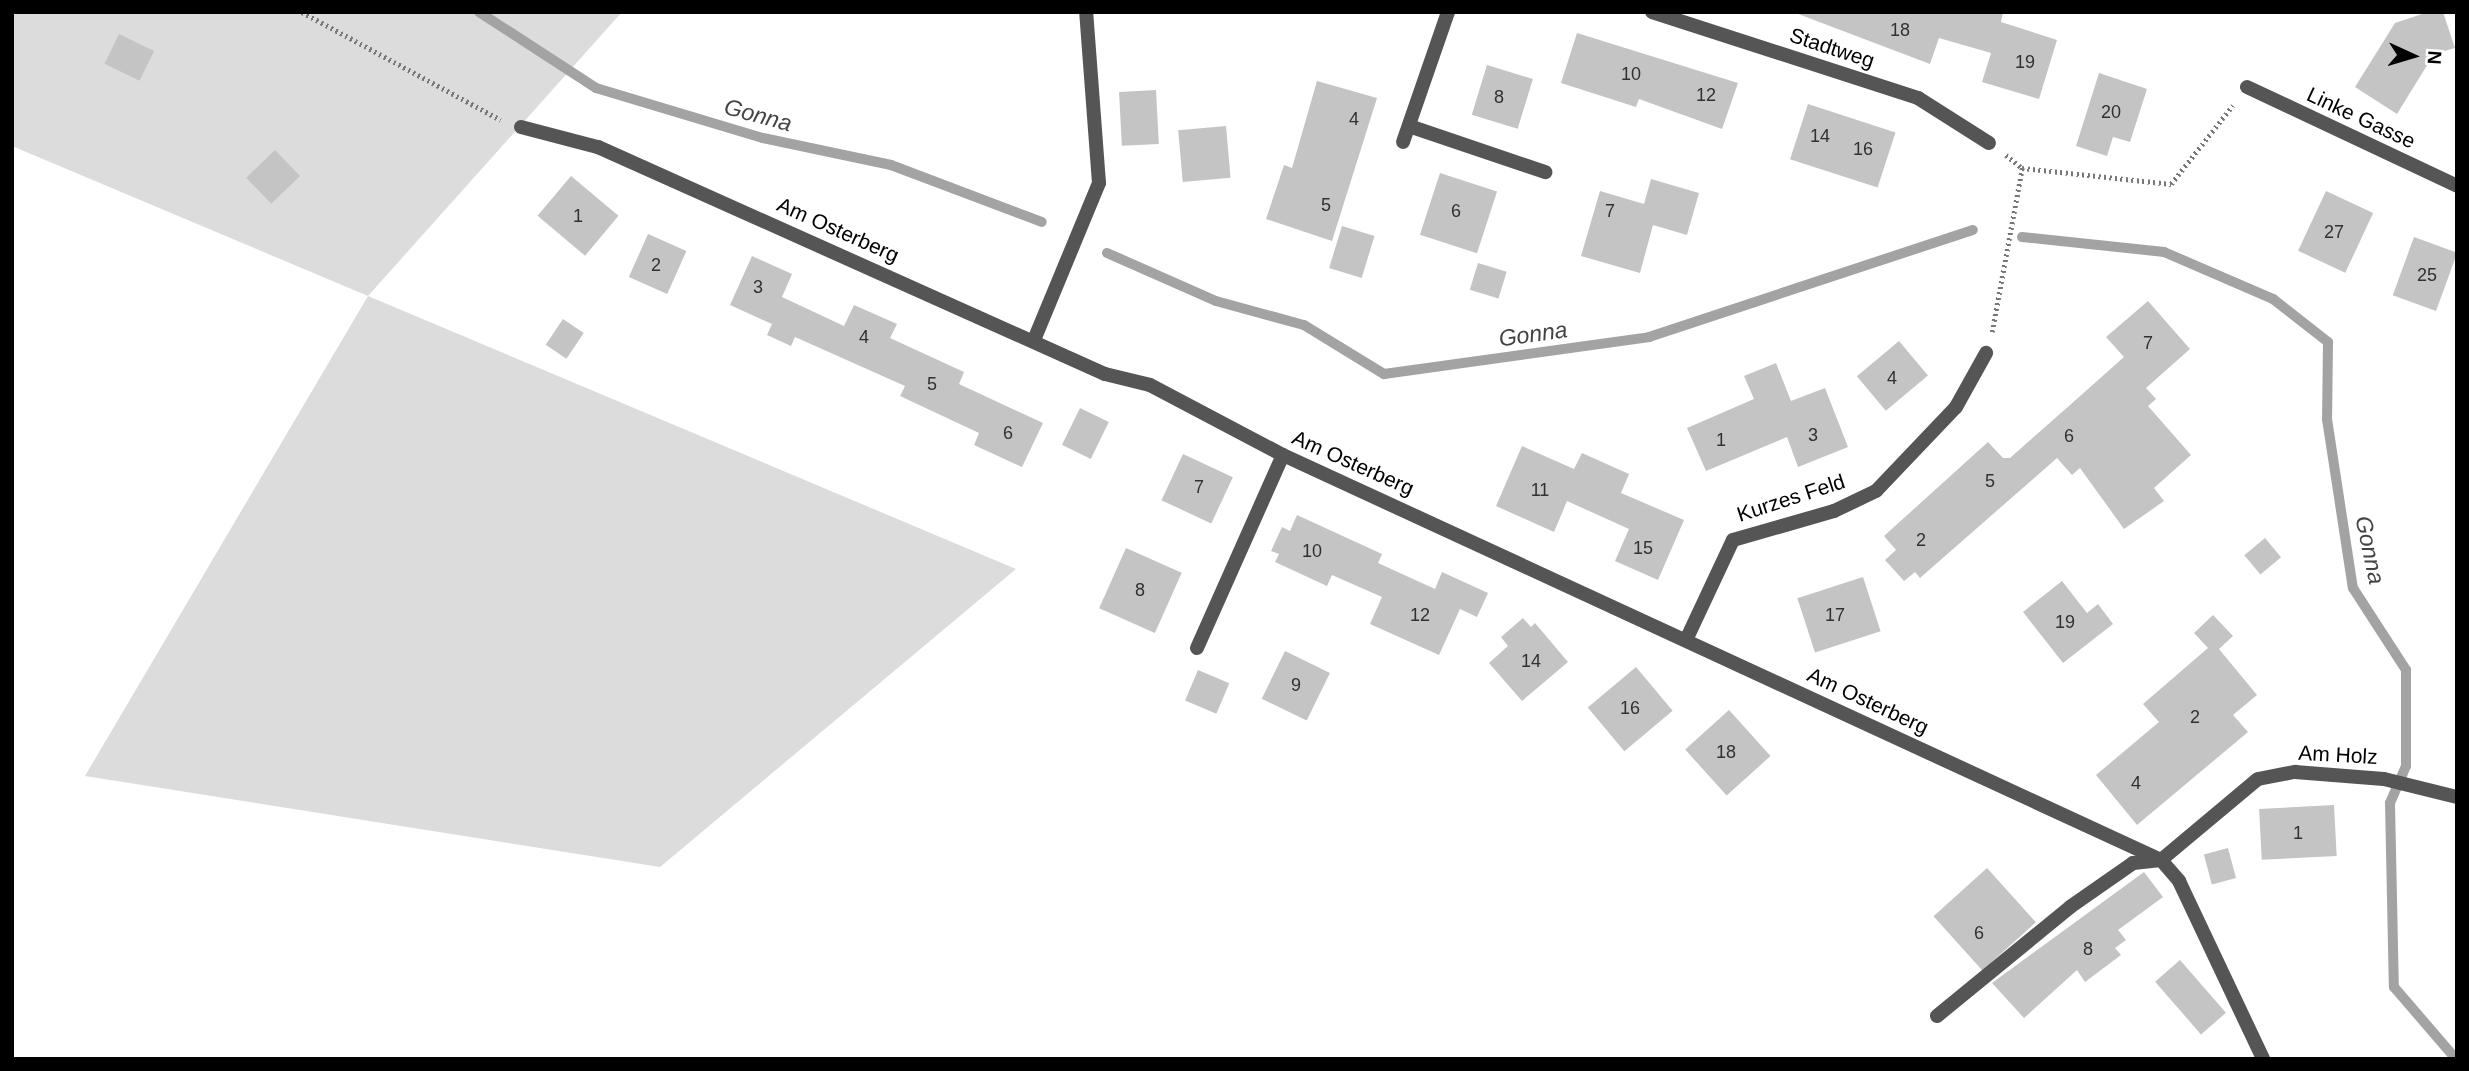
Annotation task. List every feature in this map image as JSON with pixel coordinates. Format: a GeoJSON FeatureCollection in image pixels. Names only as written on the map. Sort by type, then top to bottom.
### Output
{"type":"FeatureCollection","features":[{"type":"Feature","properties":{"kind":"street"},"geometry":{"type":"LineString","coordinates":[[1034,340],[1099,183],[1086,12]]}},
{"type":"Feature","properties":{"kind":"street"},"geometry":{"type":"LineString","coordinates":[[1403,142],[1447,12]]}},
{"type":"Feature","properties":{"kind":"street","name":"Stadtweg"},"geometry":{"type":"LineString","coordinates":[[1652,12],[1918,98],[1989,143]]}},
{"type":"Feature","properties":{"kind":"street","name":"Linke Gasse"},"geometry":{"type":"LineString","coordinates":[[2247,87],[2457,186]]}},
{"type":"Feature","properties":{"kind":"street"},"geometry":{"type":"LineString","coordinates":[[1409,126],[1545,173]]}},
{"type":"Feature","properties":{"kind":"street","name":"Am Osterberg"},"geometry":{"type":"LineString","coordinates":[[521,127],[593,145],[1105,374],[1136,380],[1201,408],[1283,455],[1687,638],[2161,860]]}},
{"type":"Feature","properties":{"kind":"street","name":"Kurzes Feld"},"geometry":{"type":"LineString","coordinates":[[1687,638],[1733,540],[1835,511],[1876,491],[1956,407],[1986,353]]}},
{"type":"Feature","properties":{"kind":"street"},"geometry":{"type":"LineString","coordinates":[[1197,648],[1283,455]]}},
{"type":"Feature","properties":{"kind":"street","name":"Am Holz"},"geometry":{"type":"LineString","coordinates":[[1937,1016],[2003,958],[2124,868],[2136,861],[2161,860],[2258,779],[2295,772],[2384,779],[2457,797]]}},
{"type":"Feature","properties":{"kind":"street"},"geometry":{"type":"LineString","coordinates":[[2161,860],[2179,881],[2263,1059]]}},
{"type":"Feature","properties":{"kind":"path"},"geometry":{"type":"LineString","coordinates":[[302,12],[521,127]]}},
{"type":"Feature","properties":{"kind":"path"},"geometry":{"type":"LineString","coordinates":[[1986,353],[2000,302],[2022,167],[2171,184],[2247,87]]}},
{"type":"Feature","properties":{"kind":"shaded area"},"geometry":{"type":"Polygon","coordinates":[[[12,12],[622,12],[368,296],[12,146],[12,12]]]}},
{"type":"Feature","properties":{"kind":"shaded area"},"geometry":{"type":"Polygon","coordinates":[[[368,296],[1016,569],[660,867],[85,776],[368,296]]]}},
{"type":"Feature","properties":{"kind":"building"},"geometry":{"type":"Polygon","coordinates":[[[1793,12],[2003,12],[2001,22],[2057,40],[2039,99],[1982,82],[1991,53],[1939,38],[1930,64],[1793,12]]]}},
{"type":"Feature","properties":{"kind":"building"},"geometry":{"type":"Polygon","coordinates":[[[2428,12],[2443,12],[2455,48],[2434,54],[2397,114],[2355,87],[2395,23],[2428,12]]]}},
{"type":"Feature","properties":{"kind":"building"},"geometry":{"type":"Polygon","coordinates":[[[1577,33],[1738,83],[1722,129],[1639,99],[1636,107],[1561,83],[1577,33]]]}},
{"type":"Feature","properties":{"kind":"building"},"geometry":{"type":"Polygon","coordinates":[[[119,34],[154,51],[140,81],[105,64],[119,34]]]}},
{"type":"Feature","properties":{"kind":"building"},"geometry":{"type":"Polygon","coordinates":[[[1487,65],[1533,79],[1518,129],[1472,115],[1487,65]]]}},
{"type":"Feature","properties":{"kind":"building"},"geometry":{"type":"Polygon","coordinates":[[[2099,73],[2147,89],[2130,142],[2113,137],[2107,156],[2076,146],[2099,73]]]}},
{"type":"Feature","properties":{"kind":"building"},"geometry":{"type":"Polygon","coordinates":[[[1317,81],[1377,98],[1332,241],[1266,219],[1284,165],[1292,168],[1317,81]]]}},
{"type":"Feature","properties":{"kind":"building"},"geometry":{"type":"Polygon","coordinates":[[[1156,90],[1159,144],[1122,146],[1119,92],[1156,90]]]}},
{"type":"Feature","properties":{"kind":"building"},"geometry":{"type":"Polygon","coordinates":[[[1808,104],[1895,132],[1878,188],[1790,159],[1808,104]]]}},
{"type":"Feature","properties":{"kind":"building"},"geometry":{"type":"Polygon","coordinates":[[[1226,126],[1231,178],[1183,182],[1178,130],[1226,126]]]}},
{"type":"Feature","properties":{"kind":"building"},"geometry":{"type":"Polygon","coordinates":[[[275,150],[300,176],[271,204],[246,178],[275,150]]]}},
{"type":"Feature","properties":{"kind":"building"},"geometry":{"type":"Polygon","coordinates":[[[1440,173],[1497,192],[1477,253],[1420,235],[1440,173]]]}},
{"type":"Feature","properties":{"kind":"building"},"geometry":{"type":"Polygon","coordinates":[[[571,176],[618,216],[585,256],[538,216],[571,176]]]}},
{"type":"Feature","properties":{"kind":"building"},"geometry":{"type":"Polygon","coordinates":[[[1651,179],[1699,193],[1687,235],[1653,225],[1640,273],[1581,256],[1600,191],[1644,204],[1651,179]]]}},
{"type":"Feature","properties":{"kind":"building"},"geometry":{"type":"Polygon","coordinates":[[[2326,191],[2373,213],[2345,273],[2298,251],[2326,191]]]}},
{"type":"Feature","properties":{"kind":"building"},"geometry":{"type":"Polygon","coordinates":[[[1342,226],[1375,236],[1362,278],[1329,268],[1342,226]]]}},
{"type":"Feature","properties":{"kind":"building"},"geometry":{"type":"Polygon","coordinates":[[[648,234],[686,251],[667,294],[629,277],[648,234]]]}},
{"type":"Feature","properties":{"kind":"building"},"geometry":{"type":"Polygon","coordinates":[[[2414,237],[2457,253],[2436,311],[2393,295],[2414,237]]]}},
{"type":"Feature","properties":{"kind":"building"},"geometry":{"type":"Polygon","coordinates":[[[752,256],[792,274],[782,297],[844,326],[854,305],[897,324],[890,338],[964,372],[959,384],[1043,423],[1022,467],[974,445],[979,433],[900,396],[905,386],[795,337],[791,346],[767,335],[772,324],[730,305],[752,256]]]}},
{"type":"Feature","properties":{"kind":"building"},"geometry":{"type":"Polygon","coordinates":[[[1478,263],[1507,272],[1499,299],[1470,290],[1478,263]]]}},
{"type":"Feature","properties":{"kind":"building"},"geometry":{"type":"Polygon","coordinates":[[[2148,301],[2190,349],[2146,388],[2156,399],[2148,406],[2191,455],[2154,488],[2164,501],[2124,529],[2080,468],[2072,475],[2057,458],[1920,578],[1915,572],[1904,581],[1885,560],[1896,550],[1884,536],[1988,442],[2003,458],[2010,458],[2124,357],[2106,337],[2148,301]]]}},
{"type":"Feature","properties":{"kind":"building"},"geometry":{"type":"Polygon","coordinates":[[[563,319],[584,333],[566,359],[546,345],[563,319]]]}},
{"type":"Feature","properties":{"kind":"building"},"geometry":{"type":"Polygon","coordinates":[[[1899,341],[1928,375],[1886,411],[1857,376],[1899,341]]]}},
{"type":"Feature","properties":{"kind":"building"},"geometry":{"type":"Polygon","coordinates":[[[1776,363],[1791,401],[1825,388],[1848,447],[1798,467],[1787,437],[1706,471],[1687,428],[1754,399],[1744,376],[1776,363]]]}},
{"type":"Feature","properties":{"kind":"building"},"geometry":{"type":"Polygon","coordinates":[[[1080,408],[1109,422],[1091,459],[1062,445],[1080,408]]]}},
{"type":"Feature","properties":{"kind":"building"},"geometry":{"type":"Polygon","coordinates":[[[1522,446],[1574,469],[1582,453],[1629,474],[1621,493],[1684,520],[1658,580],[1615,561],[1629,529],[1567,501],[1554,532],[1496,506],[1522,446]]]}},
{"type":"Feature","properties":{"kind":"building"},"geometry":{"type":"Polygon","coordinates":[[[1183,454],[1233,477],[1211,523],[1161,500],[1183,454]]]}},
{"type":"Feature","properties":{"kind":"building"},"geometry":{"type":"Polygon","coordinates":[[[1297,515],[1382,554],[1378,563],[1435,589],[1442,572],[1488,593],[1477,617],[1460,609],[1439,655],[1370,624],[1382,597],[1332,575],[1327,586],[1275,562],[1279,554],[1271,551],[1282,527],[1290,531],[1297,515]]]}},
{"type":"Feature","properties":{"kind":"building"},"geometry":{"type":"Polygon","coordinates":[[[2265,538],[2281,557],[2260,575],[2244,555],[2265,538]]]}},
{"type":"Feature","properties":{"kind":"building"},"geometry":{"type":"Polygon","coordinates":[[[1126,548],[1182,573],[1155,633],[1099,608],[1126,548]]]}},
{"type":"Feature","properties":{"kind":"building"},"geometry":{"type":"Polygon","coordinates":[[[1863,577],[1881,631],[1815,653],[1797,598],[1863,577]]]}},
{"type":"Feature","properties":{"kind":"building"},"geometry":{"type":"Polygon","coordinates":[[[2062,581],[2087,613],[2098,604],[2113,624],[2063,663],[2023,612],[2062,581]]]}},
{"type":"Feature","properties":{"kind":"building"},"geometry":{"type":"Polygon","coordinates":[[[2213,615],[2233,636],[2219,649],[2257,695],[2233,715],[2248,732],[2137,825],[2096,775],[2159,722],[2143,704],[2208,648],[2194,633],[2213,615]]]}},
{"type":"Feature","properties":{"kind":"building"},"geometry":{"type":"Polygon","coordinates":[[[1523,618],[1531,627],[1535,623],[1568,662],[1522,701],[1489,663],[1508,646],[1501,637],[1523,618]]]}},
{"type":"Feature","properties":{"kind":"building"},"geometry":{"type":"Polygon","coordinates":[[[1285,651],[1330,673],[1307,721],[1262,699],[1285,651]]]}},
{"type":"Feature","properties":{"kind":"building"},"geometry":{"type":"Polygon","coordinates":[[[1636,667],[1673,711],[1624,751],[1588,707],[1636,667]]]}},
{"type":"Feature","properties":{"kind":"building"},"geometry":{"type":"Polygon","coordinates":[[[1198,670],[1229,683],[1216,714],[1185,700],[1198,670]]]}},
{"type":"Feature","properties":{"kind":"building"},"geometry":{"type":"Polygon","coordinates":[[[1729,710],[1770,756],[1727,796],[1685,749],[1729,710]]]}},
{"type":"Feature","properties":{"kind":"building"},"geometry":{"type":"Polygon","coordinates":[[[2334,805],[2337,856],[2262,860],[2259,809],[2334,805]]]}},
{"type":"Feature","properties":{"kind":"building"},"geometry":{"type":"Polygon","coordinates":[[[2228,848],[2236,878],[2212,884],[2204,854],[2228,848]]]}},
{"type":"Feature","properties":{"kind":"building"},"geometry":{"type":"Polygon","coordinates":[[[1987,868],[2036,922],[1982,970],[1933,916],[1987,868]]]}},
{"type":"Feature","properties":{"kind":"building"},"geometry":{"type":"Polygon","coordinates":[[[2144,872],[2163,897],[2118,930],[2126,940],[2115,948],[2121,955],[2085,982],[2077,970],[2024,1018],[1992,983],[2144,872]]]}},
{"type":"Feature","properties":{"kind":"building"},"geometry":{"type":"Polygon","coordinates":[[[2180,960],[2226,1013],[2201,1034],[2155,982],[2180,960]]]}},
{"type":"Feature","properties":{"kind":"waterway","name":"Gonna"},"geometry":{"type":"LineString","coordinates":[[479,12],[596,88],[763,138],[891,165],[1042,222]]}},
{"type":"Feature","properties":{"kind":"waterway","name":"Gonna"},"geometry":{"type":"LineString","coordinates":[[1107,253],[1216,301],[1304,325],[1384,374],[1649,337],[1973,230]]}},
{"type":"Feature","properties":{"kind":"waterway","name":"Gonna"},"geometry":{"type":"LineString","coordinates":[[2022,237],[2164,252],[2273,299],[2328,342],[2327,419],[2353,588],[2406,670],[2406,766],[2390,803],[2394,987],[2456,1059]]}}]}
